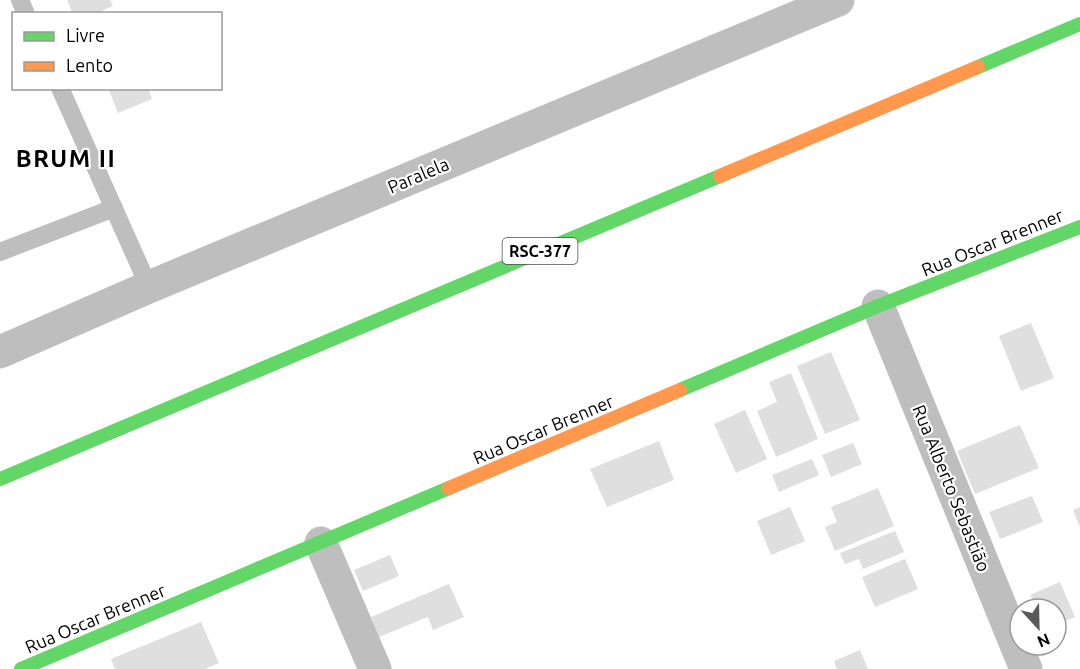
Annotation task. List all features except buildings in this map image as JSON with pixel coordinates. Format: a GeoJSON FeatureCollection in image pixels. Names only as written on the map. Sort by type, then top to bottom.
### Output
{"type":"FeatureCollection","features":[{"type":"Feature","properties":{"kind":"main road","name":"RSC-377"},"geometry":{"type":"LineString","coordinates":[[0,478],[1080,24]]}},
{"type":"Feature","properties":{"kind":"main road","name":"Rua Oscar Brenner"},"geometry":{"type":"LineString","coordinates":[[21,669],[878,306],[1080,227]]}},
{"type":"Feature","properties":{"kind":"street","name":"Paralela"},"geometry":{"type":"LineString","coordinates":[[0,352],[149,287],[838,0]]}},
{"type":"Feature","properties":{"kind":"street","name":"Rua Alberto Sebastião"},"geometry":{"type":"LineString","coordinates":[[878,306],[1026,669]]}},
{"type":"Feature","properties":{"kind":"street"},"geometry":{"type":"LineString","coordinates":[[321,543],[375,669]]}},
{"type":"Feature","properties":{"kind":"lane"},"geometry":{"type":"LineString","coordinates":[[61,90],[149,287]]}},
{"type":"Feature","properties":{"kind":"lane"},"geometry":{"type":"LineString","coordinates":[[0,252],[114,208]]}},
{"type":"Feature","properties":{"kind":"traffic: fast"},"geometry":{"type":"LineString","coordinates":[[978,67],[1080,24]]}},
{"type":"Feature","properties":{"kind":"traffic: fast"},"geometry":{"type":"LineString","coordinates":[[0,479],[720,176]]}},
{"type":"Feature","properties":{"kind":"traffic: fast"},"geometry":{"type":"LineString","coordinates":[[680,390],[878,306],[1080,227]]}},
{"type":"Feature","properties":{"kind":"traffic: fast"},"geometry":{"type":"LineString","coordinates":[[21,669],[449,488]]}},
{"type":"Feature","properties":{"kind":"traffic: slow"},"geometry":{"type":"LineString","coordinates":[[720,176],[978,67]]}},
{"type":"Feature","properties":{"kind":"traffic: slow"},"geometry":{"type":"LineString","coordinates":[[449,488],[680,390]]}},
{"type":"Feature","properties":{"kind":"district","name":"BRUM II"},"geometry":{"type":"Point","coordinates":[66,158]}}]}
